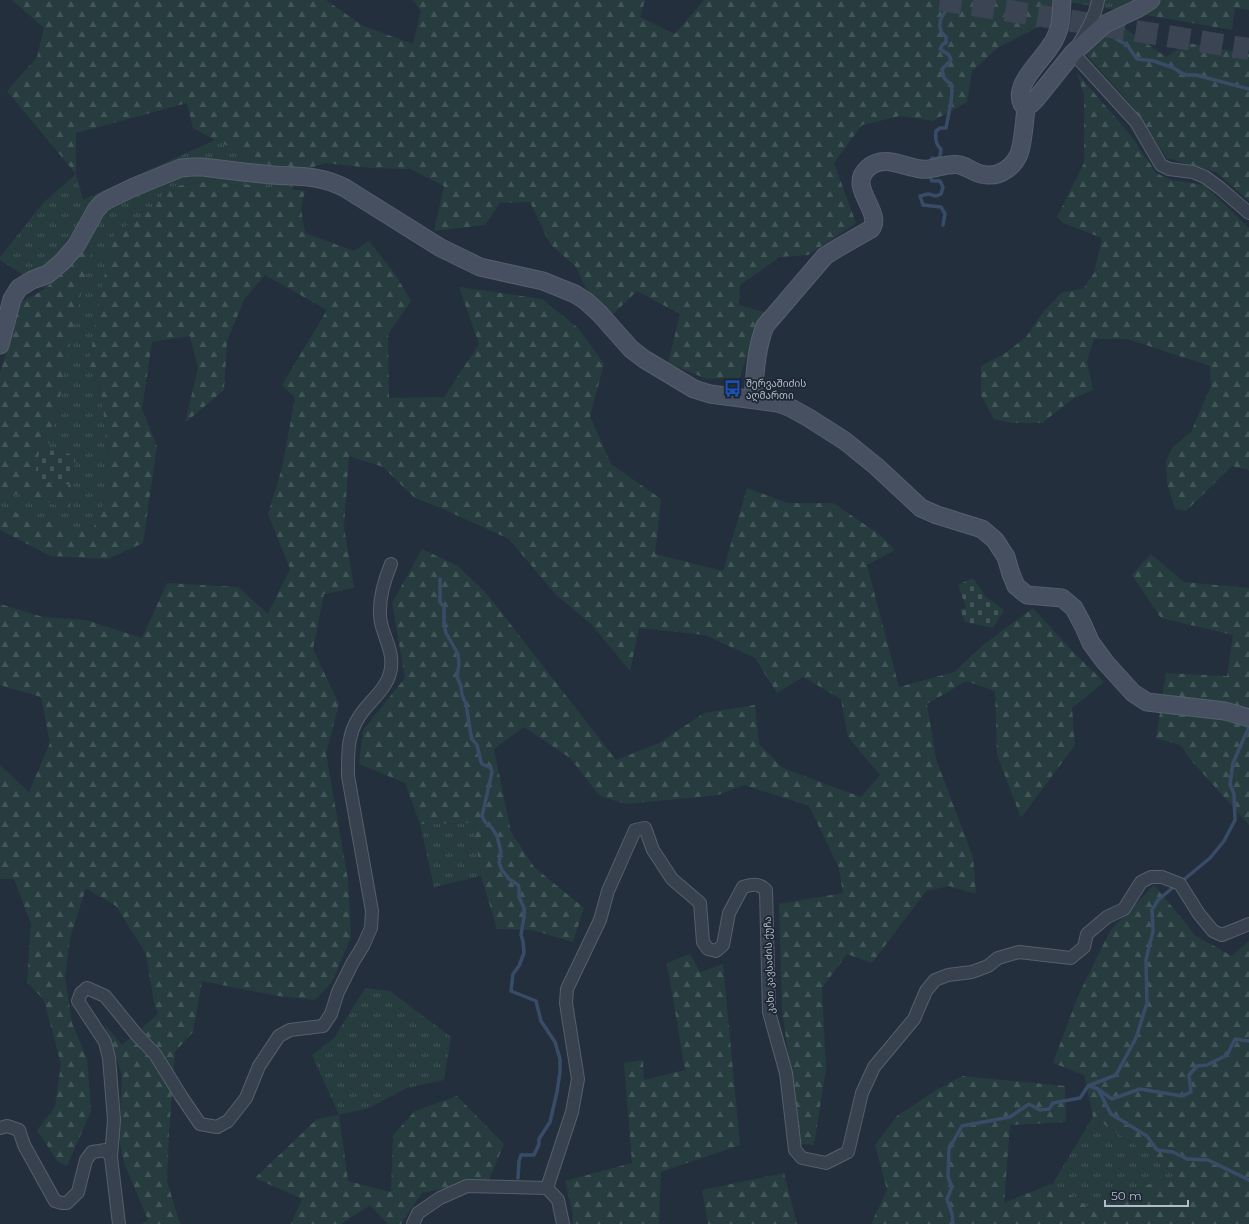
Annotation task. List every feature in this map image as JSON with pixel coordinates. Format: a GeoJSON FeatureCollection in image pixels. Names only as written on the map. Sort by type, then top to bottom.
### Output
{"type":"FeatureCollection","features":[{"type":"Feature","properties":{"kind":"street"},"geometry":{"type":"LineString","coordinates":[[1026,106],[1022,104],[1020,100],[1020,92],[1027,77],[1051,46],[1058,32],[1062,0]]}},
{"type":"Feature","properties":{"kind":"street"},"geometry":{"type":"LineString","coordinates":[[1026,106],[1031,104],[1036,99],[1073,53],[1088,28],[1097,8],[1098,0]]}},
{"type":"Feature","properties":{"kind":"street"},"geometry":{"type":"LineString","coordinates":[[1073,53],[1105,24],[1137,9],[1151,0]]}},
{"type":"Feature","properties":{"kind":"street"},"geometry":{"type":"LineString","coordinates":[[1073,53],[1136,122],[1162,165],[1169,169],[1193,172],[1206,177],[1249,213]]}},
{"type":"Feature","properties":{"kind":"street"},"geometry":{"type":"LineString","coordinates":[[753,399],[757,352],[760,338],[765,326],[825,256],[836,248],[871,229],[874,224],[874,217],[861,184],[863,174],[868,167],[878,162],[890,161],[920,169],[959,165],[968,168],[976,174],[989,176],[1001,172],[1013,164],[1019,154],[1026,106]]}},
{"type":"Feature","properties":{"kind":"street"},"geometry":{"type":"LineString","coordinates":[[0,345],[12,299],[19,288],[32,280],[48,274],[62,262],[76,246],[96,210],[109,198],[181,168],[203,167],[274,175],[320,178],[337,184],[441,248],[480,267],[544,281],[575,294],[586,301],[600,314],[636,352],[665,372],[694,389],[710,394],[778,402],[809,418],[845,441],[877,467],[921,508],[937,515],[982,529],[995,540],[1006,557],[1016,586],[1028,595],[1062,598],[1074,608],[1091,643],[1105,662],[1134,693],[1147,702],[1224,711],[1249,718]]}},
{"type":"Feature","properties":{"kind":"street"},"geometry":{"type":"LineString","coordinates":[[119,1224],[111,1157],[114,1120],[109,1058],[105,1042],[78,1001],[81,993],[87,988],[105,996],[136,1034],[155,1054],[200,1124],[216,1127],[228,1121],[246,1098],[259,1066],[279,1036],[290,1030],[323,1026],[331,1014],[338,992],[352,962],[363,946],[370,928],[372,911],[348,776],[348,754],[350,734],[359,717],[383,688],[390,674],[392,660],[381,622],[380,609],[383,588],[391,564]]}},
{"type":"Feature","properties":{"kind":"street","name":"კახი კავსაძის ქუჩა"},"geometry":{"type":"LineString","coordinates":[[547,1188],[572,1112],[578,1079],[566,1003],[567,989],[600,920],[608,891],[635,830],[645,828],[653,850],[672,879],[700,903],[702,942],[708,950],[716,951],[723,945],[730,913],[743,886],[752,884],[762,886],[766,890],[769,1012],[786,1073],[795,1150],[802,1158],[826,1163],[848,1152],[862,1094],[874,1067],[914,1019],[926,991],[935,980],[948,974],[972,972],[988,966],[998,958],[1019,952],[1071,958],[1084,948],[1087,934],[1107,917],[1124,909],[1141,882],[1151,877],[1162,877],[1180,884],[1199,914],[1213,931],[1222,935],[1249,924]]}},
{"type":"Feature","properties":{"kind":"street"},"geometry":{"type":"LineString","coordinates":[[0,1128],[7,1126],[19,1130],[24,1145],[55,1201],[62,1203],[68,1203],[78,1192],[86,1160],[92,1152],[106,1150],[111,1157]]}},
{"type":"Feature","properties":{"kind":"street"},"geometry":{"type":"LineString","coordinates":[[413,1224],[418,1213],[440,1198],[467,1186],[547,1188],[558,1200],[563,1224]]}},
{"type":"Feature","properties":{"kind":"green space"},"geometry":{"type":"Polygon","coordinates":[[[12,0],[326,0],[363,26],[413,44],[421,11],[413,0],[645,0],[640,17],[675,34],[704,0],[1056,0],[1043,17],[1038,27],[999,47],[972,71],[967,102],[933,121],[900,116],[862,125],[834,163],[856,223],[808,255],[780,257],[740,285],[739,305],[764,312],[739,378],[707,379],[668,363],[680,314],[637,291],[613,314],[586,288],[576,267],[550,244],[530,202],[500,203],[485,225],[434,231],[444,186],[410,169],[370,168],[326,163],[296,172],[267,164],[193,128],[187,103],[76,133],[76,174],[7,91],[37,57],[44,28],[12,0]]]}},
{"type":"Feature","properties":{"kind":"green space"},"geometry":{"type":"Polygon","coordinates":[[[1057,0],[1141,0],[1124,11],[1057,0]]]}},
{"type":"Feature","properties":{"kind":"green space"},"geometry":{"type":"Polygon","coordinates":[[[1144,0],[1249,0],[1249,10],[1235,8],[1232,30],[1124,11],[1144,0]]]}},
{"type":"Feature","properties":{"kind":"green space"},"geometry":{"type":"Polygon","coordinates":[[[1120,25],[1166,57],[1188,43],[1249,54],[1249,201],[1216,172],[1167,158],[1127,100],[1082,50],[1120,25]]]}},
{"type":"Feature","properties":{"kind":"green space"},"geometry":{"type":"Polygon","coordinates":[[[1077,73],[1132,137],[1156,173],[1171,180],[1204,185],[1249,228],[1249,471],[1232,466],[1186,511],[1175,509],[1167,483],[1166,461],[1172,448],[1191,432],[1211,386],[1210,366],[1127,339],[1094,339],[1087,361],[1093,390],[1074,398],[1042,423],[1011,423],[994,419],[981,395],[981,366],[1004,354],[1026,337],[1043,312],[1062,292],[1083,289],[1094,273],[1102,238],[1063,223],[1057,217],[1084,163],[1084,95],[1077,73]]]}},
{"type":"Feature","properties":{"kind":"green space"},"geometry":{"type":"Polygon","coordinates":[[[215,140],[267,164],[296,172],[292,190],[202,182],[170,187],[147,213],[115,233],[89,364],[102,397],[111,488],[91,534],[0,508],[0,492],[34,497],[70,510],[71,485],[76,455],[40,448],[71,338],[91,246],[75,258],[45,289],[0,260],[0,257],[43,203],[76,174],[83,200],[215,140]]]}},
{"type":"Feature","properties":{"kind":"green space"},"geometry":{"type":"Polygon","coordinates":[[[202,182],[262,186],[305,191],[301,209],[305,233],[354,251],[369,241],[395,274],[411,301],[388,334],[389,398],[444,397],[479,344],[459,287],[542,299],[578,328],[604,364],[590,416],[611,464],[661,499],[655,554],[723,571],[747,488],[788,503],[833,503],[879,534],[895,550],[867,565],[899,687],[954,672],[983,645],[1033,608],[1075,654],[1104,682],[1072,708],[1075,745],[1021,818],[997,755],[995,691],[966,681],[927,704],[936,759],[973,857],[976,894],[949,886],[926,891],[872,963],[847,954],[822,988],[826,1069],[814,1145],[801,1144],[782,1010],[779,904],[843,893],[839,868],[809,806],[744,785],[718,795],[626,804],[600,796],[570,758],[524,727],[494,749],[511,832],[534,867],[584,908],[573,942],[532,930],[497,929],[481,876],[473,823],[420,824],[405,783],[359,764],[363,730],[405,678],[392,603],[422,549],[458,566],[487,594],[616,760],[659,743],[704,713],[755,705],[759,744],[783,768],[861,797],[880,775],[848,737],[841,699],[803,677],[777,693],[755,658],[705,635],[639,628],[630,671],[591,624],[556,595],[509,539],[415,498],[383,467],[349,456],[344,527],[354,588],[324,594],[313,649],[339,704],[326,753],[348,880],[351,937],[332,982],[315,1000],[278,996],[202,981],[193,1032],[175,1052],[167,1181],[180,1224],[141,1224],[148,1220],[124,1163],[119,1138],[122,1075],[104,1023],[122,1045],[158,1014],[154,1003],[146,954],[116,906],[86,888],[70,938],[65,977],[72,1023],[87,1059],[91,1111],[67,1166],[58,1162],[37,1130],[55,1107],[61,1064],[44,1000],[27,982],[31,924],[14,879],[0,879],[0,765],[29,792],[50,743],[41,697],[0,685],[0,604],[43,617],[86,620],[142,638],[167,583],[238,587],[268,614],[290,569],[268,514],[282,468],[295,398],[282,385],[327,310],[265,275],[245,298],[227,341],[224,390],[185,423],[198,368],[190,336],[152,342],[142,409],[157,446],[143,543],[108,559],[51,556],[0,530],[0,508],[91,533],[111,488],[102,397],[89,364],[101,290],[115,233],[147,213],[170,187],[202,182]]]}},
{"type":"Feature","properties":{"kind":"green space"},"geometry":{"type":"Polygon","coordinates":[[[92,246],[71,338],[52,441],[40,448],[35,480],[71,485],[70,510],[34,497],[0,492],[0,373],[21,302],[45,289],[75,258],[92,246]]]}},
{"type":"Feature","properties":{"kind":"green space"},"geometry":{"type":"Polygon","coordinates":[[[40,448],[76,455],[71,485],[34,480],[40,448]]]}},
{"type":"Feature","properties":{"kind":"green space"},"geometry":{"type":"Polygon","coordinates":[[[1151,554],[1184,582],[1249,588],[1249,825],[1190,759],[1180,745],[1156,738],[1166,673],[1227,676],[1233,635],[1161,618],[1132,575],[1151,554]]]}},
{"type":"Feature","properties":{"kind":"green space"},"geometry":{"type":"Polygon","coordinates":[[[973,578],[986,597],[1004,610],[993,628],[965,622],[960,610],[966,607],[958,585],[973,578]]]}},
{"type":"Feature","properties":{"kind":"green space"},"geometry":{"type":"Polygon","coordinates":[[[473,823],[481,876],[434,887],[420,824],[473,823]]]}},
{"type":"Feature","properties":{"kind":"green space"},"geometry":{"type":"Polygon","coordinates":[[[1154,885],[1196,936],[1232,956],[1249,941],[1249,1224],[871,1224],[887,1190],[875,1145],[897,1116],[938,1089],[963,1076],[1065,1086],[1066,1122],[1010,1125],[1004,1203],[1053,1183],[1111,1222],[1112,1197],[1179,1174],[1093,1117],[1084,1075],[1053,1063],[1078,996],[1110,931],[1154,885]]]}},
{"type":"Feature","properties":{"kind":"green space"},"geometry":{"type":"Polygon","coordinates":[[[690,954],[700,972],[723,964],[740,1145],[661,1172],[659,1224],[572,1224],[573,1215],[565,1181],[632,1163],[624,1063],[643,1060],[644,1080],[685,1070],[667,963],[690,954]]]}},
{"type":"Feature","properties":{"kind":"green space"},"geometry":{"type":"Polygon","coordinates":[[[365,988],[390,991],[451,1037],[444,1080],[407,1088],[369,1108],[339,1115],[312,1055],[334,1038],[365,988]]]}},
{"type":"Feature","properties":{"kind":"green space"},"geometry":{"type":"Polygon","coordinates":[[[457,1096],[504,1144],[489,1180],[422,1193],[401,1224],[388,1224],[370,1205],[341,1224],[291,1224],[302,1199],[255,1178],[317,1119],[339,1115],[348,1181],[391,1192],[393,1135],[415,1111],[457,1096]]]}},
{"type":"Feature","properties":{"kind":"green space"},"geometry":{"type":"Polygon","coordinates":[[[1093,1117],[1180,1174],[1112,1197],[1111,1222],[1053,1183],[1093,1117]]]}},
{"type":"Feature","properties":{"kind":"green space"},"geometry":{"type":"Polygon","coordinates":[[[784,1173],[797,1224],[708,1224],[702,1190],[784,1173]]]}},
{"type":"Feature","properties":{"kind":"waterway"},"geometry":{"type":"LineString","coordinates":[[930,164],[932,158],[937,159],[940,156],[941,149],[936,141],[936,131],[940,128],[946,128],[952,90],[951,85],[944,78],[942,69],[951,60],[949,55],[940,49],[943,44],[946,43],[946,37],[940,28],[941,18],[945,12],[943,0]]}},
{"type":"Feature","properties":{"kind":"waterway"},"geometry":{"type":"LineString","coordinates":[[1116,39],[1127,45],[1137,59],[1154,61],[1174,68],[1187,75],[1196,75],[1249,89]]}},
{"type":"Feature","properties":{"kind":"waterway"},"geometry":{"type":"LineString","coordinates":[[929,175],[932,181],[940,181],[943,187],[941,194],[936,196],[928,194],[920,196],[923,205],[941,207],[945,214],[943,225]]}},
{"type":"Feature","properties":{"kind":"waterway"},"geometry":{"type":"LineString","coordinates":[[440,579],[440,602],[444,607],[444,625],[446,633],[458,654],[459,664],[457,677],[466,704],[472,739],[477,745],[482,764],[491,768],[492,772],[482,816],[497,836],[501,852],[499,863],[509,879],[518,885],[519,897],[524,908],[521,935],[524,953],[519,966],[513,974],[511,991],[536,1001],[541,1021],[555,1042],[560,1059],[557,1092],[550,1122],[539,1139],[539,1144],[534,1155],[521,1155],[519,1161],[518,1178]]}},
{"type":"Feature","properties":{"kind":"waterway"},"geometry":{"type":"LineString","coordinates":[[1181,882],[1210,858],[1224,841],[1235,820],[1234,794],[1230,784],[1233,763],[1249,727]]}},
{"type":"Feature","properties":{"kind":"waterway"},"geometry":{"type":"LineString","coordinates":[[953,1224],[952,1214],[947,1199],[952,1187],[948,1177],[949,1149],[962,1126],[1010,1117],[1029,1104],[1040,1110],[1049,1109],[1053,1103],[1080,1098],[1088,1086],[1116,1075],[1136,1038],[1147,1003],[1146,960],[1153,931],[1152,910],[1158,900],[1176,885]]}},
{"type":"Feature","properties":{"kind":"waterway"},"geometry":{"type":"LineString","coordinates":[[1099,1090],[1112,1099],[1140,1089],[1182,1096],[1191,1092],[1189,1075],[1197,1066],[1207,1065],[1227,1055],[1235,1039],[1249,1041]]}},
{"type":"Feature","properties":{"kind":"waterway"},"geometry":{"type":"LineString","coordinates":[[1089,1086],[1098,1089],[1111,1114],[1147,1136],[1157,1150],[1173,1152],[1187,1159],[1208,1160],[1249,1180]]}},
{"type":"Feature","properties":{"kind":"tunnel"},"geometry":{"type":"LineString","coordinates":[[940,0],[1249,49]]}},
{"type":"Feature","properties":{"kind":"place","name":"შერვაშიძის აღმართი"},"geometry":{"type":"Point","coordinates":[733,389]}}]}
